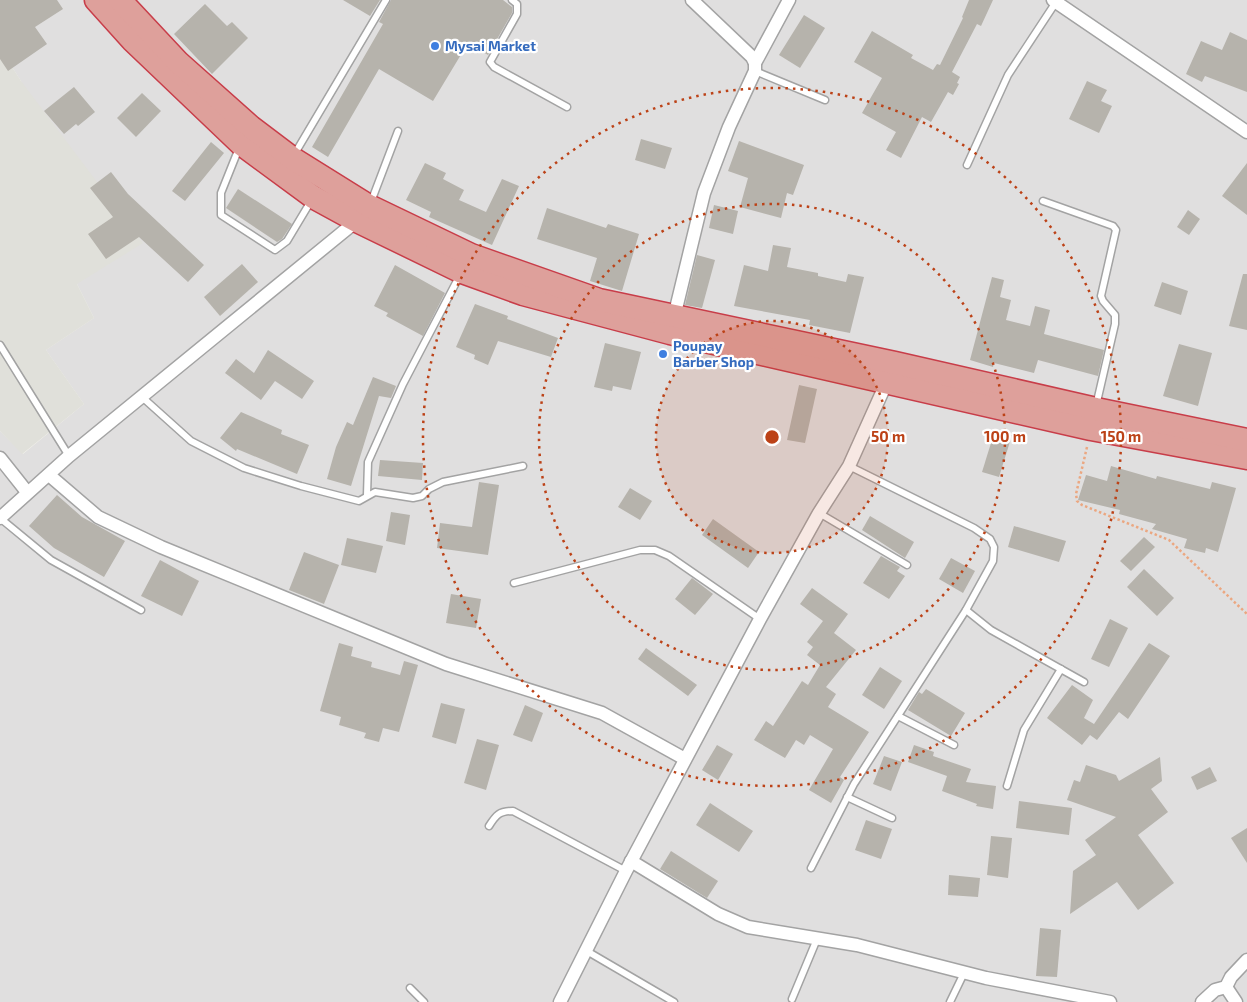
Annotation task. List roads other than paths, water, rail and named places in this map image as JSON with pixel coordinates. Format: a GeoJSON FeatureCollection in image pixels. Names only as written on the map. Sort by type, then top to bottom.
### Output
{"type":"FeatureCollection","features":[{"type":"Feature","properties":{"kind":"highway"},"geometry":{"type":"LineString","coordinates":[[96,0],[132,40],[241,144],[314,197],[532,278],[599,300],[674,317],[891,373],[1093,419],[1247,458]]}},
{"type":"Feature","properties":{"kind":"highway"},"geometry":{"type":"LineString","coordinates":[[120,0],[178,62],[251,127],[363,214],[462,272],[523,294],[607,317],[891,373]]}},
{"type":"Feature","properties":{"kind":"highway"},"geometry":{"type":"LineString","coordinates":[[1093,419],[1247,440]]}},
{"type":"Feature","properties":{"kind":"street"},"geometry":{"type":"LineString","coordinates":[[692,0],[752,57],[755,67]]}},
{"type":"Feature","properties":{"kind":"street"},"geometry":{"type":"LineString","coordinates":[[674,317],[704,194],[729,126],[755,67],[789,0]]}},
{"type":"Feature","properties":{"kind":"street"},"geometry":{"type":"LineString","coordinates":[[1055,1],[1247,132]]}},
{"type":"Feature","properties":{"kind":"street"},"geometry":{"type":"LineString","coordinates":[[0,518],[69,456],[363,214]]}},
{"type":"Feature","properties":{"kind":"street"},"geometry":{"type":"LineString","coordinates":[[560,1002],[628,866],[760,619],[819,513],[849,466],[891,373]]}},
{"type":"Feature","properties":{"kind":"street"},"geometry":{"type":"LineString","coordinates":[[0,458],[27,492]]}},
{"type":"Feature","properties":{"kind":"street"},"geometry":{"type":"LineString","coordinates":[[49,475],[98,516],[160,547],[446,664],[602,713],[685,759]]}},
{"type":"Feature","properties":{"kind":"street"},"geometry":{"type":"LineString","coordinates":[[628,866],[718,914],[748,927],[856,945],[964,973],[1110,1002]]}},
{"type":"Feature","properties":{"kind":"street"},"geometry":{"type":"LineString","coordinates":[[1202,1002],[1215,990],[1226,987],[1231,977],[1247,960]]}},
{"type":"Feature","properties":{"kind":"street"},"geometry":{"type":"LineString","coordinates":[[1226,987],[1236,1002]]}},
{"type":"Feature","properties":{"kind":"lane"},"geometry":{"type":"LineString","coordinates":[[292,158],[386,0]]}},
{"type":"Feature","properties":{"kind":"lane"},"geometry":{"type":"LineString","coordinates":[[512,0],[517,4],[517,14],[490,62],[494,67],[567,107]]}},
{"type":"Feature","properties":{"kind":"lane"},"geometry":{"type":"LineString","coordinates":[[967,165],[1008,75],[1055,1]]}},
{"type":"Feature","properties":{"kind":"lane"},"geometry":{"type":"LineString","coordinates":[[755,67],[825,100]]}},
{"type":"Feature","properties":{"kind":"lane"},"geometry":{"type":"LineString","coordinates":[[363,214],[398,131]]}},
{"type":"Feature","properties":{"kind":"lane"},"geometry":{"type":"LineString","coordinates":[[241,144],[221,193],[221,215],[275,250],[287,241],[314,197]]}},
{"type":"Feature","properties":{"kind":"lane"},"geometry":{"type":"LineString","coordinates":[[1043,201],[1112,226],[1116,230],[1101,296],[1102,301],[1115,315],[1115,324],[1093,419]]}},
{"type":"Feature","properties":{"kind":"lane"},"geometry":{"type":"LineString","coordinates":[[368,495],[368,462],[403,384],[462,272]]}},
{"type":"Feature","properties":{"kind":"lane"},"geometry":{"type":"LineString","coordinates":[[0,345],[69,456]]}},
{"type":"Feature","properties":{"kind":"lane"},"geometry":{"type":"LineString","coordinates":[[142,397],[191,441],[244,468],[301,486],[360,501],[375,492],[413,498],[422,496],[429,489],[443,482],[523,466]]}},
{"type":"Feature","properties":{"kind":"lane"},"geometry":{"type":"LineString","coordinates":[[811,868],[847,797],[966,610],[993,561],[994,547],[990,539],[974,528],[849,466]]}},
{"type":"Feature","properties":{"kind":"lane"},"geometry":{"type":"LineString","coordinates":[[819,513],[907,565]]}},
{"type":"Feature","properties":{"kind":"lane"},"geometry":{"type":"LineString","coordinates":[[0,518],[51,560],[140,610]]}},
{"type":"Feature","properties":{"kind":"lane"},"geometry":{"type":"LineString","coordinates":[[514,582],[640,550],[655,550],[669,556],[760,619]]}},
{"type":"Feature","properties":{"kind":"lane"},"geometry":{"type":"LineString","coordinates":[[966,610],[991,630],[1084,682]]}},
{"type":"Feature","properties":{"kind":"lane"},"geometry":{"type":"LineString","coordinates":[[1007,786],[1024,730],[1061,669]]}},
{"type":"Feature","properties":{"kind":"lane"},"geometry":{"type":"LineString","coordinates":[[898,716],[954,745]]}},
{"type":"Feature","properties":{"kind":"lane"},"geometry":{"type":"LineString","coordinates":[[847,797],[892,818]]}},
{"type":"Feature","properties":{"kind":"lane"},"geometry":{"type":"LineString","coordinates":[[489,826],[496,815],[503,811],[513,811],[628,866]]}},
{"type":"Feature","properties":{"kind":"lane"},"geometry":{"type":"LineString","coordinates":[[792,999],[817,938]]}},
{"type":"Feature","properties":{"kind":"lane"},"geometry":{"type":"LineString","coordinates":[[585,950],[674,1002]]}},
{"type":"Feature","properties":{"kind":"lane"},"geometry":{"type":"LineString","coordinates":[[950,1002],[964,973]]}},
{"type":"Feature","properties":{"kind":"lane"},"geometry":{"type":"LineString","coordinates":[[410,988],[424,1002]]}},
{"type":"Feature","properties":{"kind":"place","name":"Mysai Market"},"geometry":{"type":"Point","coordinates":[435,46]}},
{"type":"Feature","properties":{"kind":"place","name":"Poupay Barber Shop"},"geometry":{"type":"Point","coordinates":[663,354]}}]}
